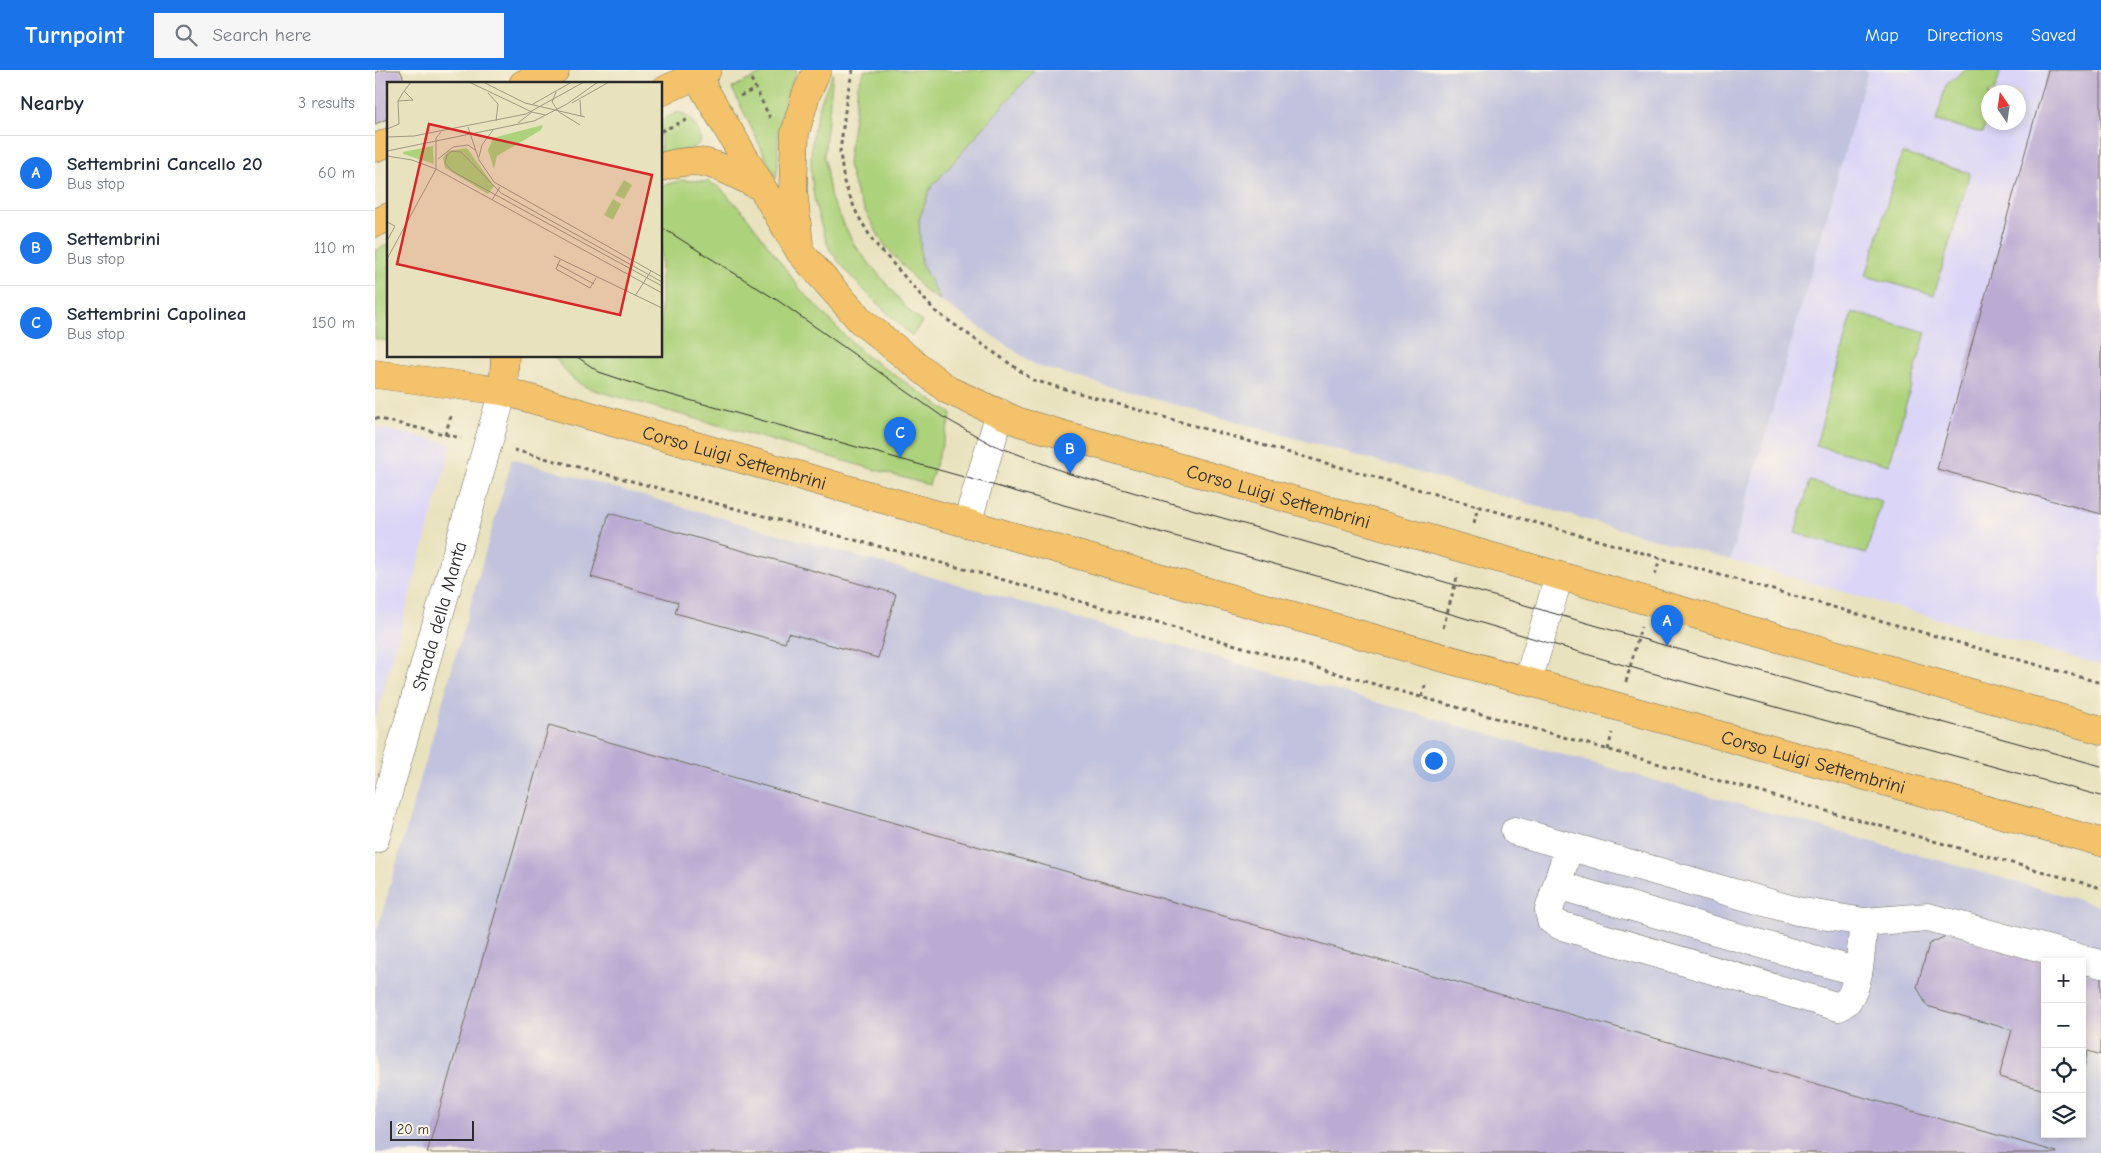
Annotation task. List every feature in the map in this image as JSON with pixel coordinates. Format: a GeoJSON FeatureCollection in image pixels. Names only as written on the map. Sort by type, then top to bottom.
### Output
{"type":"FeatureCollection","features":[{"type":"Feature","properties":{"kind":"main road"},"geometry":{"type":"LineString","coordinates":[[528,82],[555,70]]}},
{"type":"Feature","properties":{"kind":"main road"},"geometry":{"type":"LineString","coordinates":[[800,252],[793,189],[795,133],[806,95],[817,70]]}},
{"type":"Feature","properties":{"kind":"main road"},"geometry":{"type":"LineString","coordinates":[[663,91],[698,72]]}},
{"type":"Feature","properties":{"kind":"main road","name":"Corso Luigi Settembrini"},"geometry":{"type":"LineString","coordinates":[[698,72],[761,187],[800,252],[861,321],[948,390],[1019,422],[2101,730]]}},
{"type":"Feature","properties":{"kind":"main road"},"geometry":{"type":"LineString","coordinates":[[375,148],[387,143]]}},
{"type":"Feature","properties":{"kind":"main road"},"geometry":{"type":"LineString","coordinates":[[663,167],[692,160],[712,163],[761,187]]}},
{"type":"Feature","properties":{"kind":"main road"},"geometry":{"type":"LineString","coordinates":[[375,223],[387,218]]}},
{"type":"Feature","properties":{"kind":"main road"},"geometry":{"type":"LineString","coordinates":[[503,391],[505,358]]}},
{"type":"Feature","properties":{"kind":"main road","name":"Corso Luigi Settembrini"},"geometry":{"type":"LineString","coordinates":[[375,374],[503,391],[2101,842]]}},
{"type":"Feature","properties":{"kind":"street","name":"Strada della Manta"},"geometry":{"type":"LineString","coordinates":[[375,840],[503,391]]}},
{"type":"Feature","properties":{"kind":"street"},"geometry":{"type":"LineString","coordinates":[[967,523],[1000,413]]}},
{"type":"Feature","properties":{"kind":"street"},"geometry":{"type":"LineString","coordinates":[[1528,681],[1559,576]]}},
{"type":"Feature","properties":{"kind":"street"},"geometry":{"type":"LineString","coordinates":[[1515,831],[1797,911],[1863,922],[1928,917],[2101,964]]}},
{"type":"Feature","properties":{"kind":"street"},"geometry":{"type":"LineString","coordinates":[[1569,846],[1549,910],[1551,920],[1559,925],[1839,1007],[1848,1000],[1853,990],[1863,922]]}},
{"type":"Feature","properties":{"kind":"street"},"geometry":{"type":"LineString","coordinates":[[1557,885],[1857,972]]}},
{"type":"Feature","properties":{"kind":"path"},"geometry":{"type":"LineString","coordinates":[[853,70],[847,95],[840,152],[843,182],[857,214],[873,241],[935,311],[1033,380],[2101,682]]}},
{"type":"Feature","properties":{"kind":"path"},"geometry":{"type":"LineString","coordinates":[[751,79],[772,120]]}},
{"type":"Feature","properties":{"kind":"path"},"geometry":{"type":"LineString","coordinates":[[375,418],[445,435],[452,413]]}},
{"type":"Feature","properties":{"kind":"path"},"geometry":{"type":"LineString","coordinates":[[488,443],[972,571],[2101,888]]}},
{"type":"Feature","properties":{"kind":"path"},"geometry":{"type":"LineString","coordinates":[[1421,697],[1478,506]]}},
{"type":"Feature","properties":{"kind":"path"},"geometry":{"type":"LineString","coordinates":[[1607,750],[1660,558]]}},
{"type":"Feature","properties":{"kind":"shaded area"},"geometry":{"type":"Polygon","coordinates":[[[1034,70],[1868,70],[1730,560],[1037,366],[940,300],[921,263],[919,220],[930,189],[1034,70]]]}},
{"type":"Feature","properties":{"kind":"shaded area"},"geometry":{"type":"Polygon","coordinates":[[[1868,70],[2101,70],[2101,665],[1730,560],[1868,70]]]}},
{"type":"Feature","properties":{"kind":"shaded area"},"geometry":{"type":"Polygon","coordinates":[[[375,427],[452,444],[375,720],[375,427]]]}},
{"type":"Feature","properties":{"kind":"shaded area"},"geometry":{"type":"Polygon","coordinates":[[[512,459],[2101,906],[2101,1153],[375,1153],[375,938],[512,459]]]}},
{"type":"Feature","properties":{"kind":"green space"},"geometry":{"type":"Polygon","coordinates":[[[769,70],[797,70],[780,120],[776,179],[732,88],[769,70]]]}},
{"type":"Feature","properties":{"kind":"green space"},"geometry":{"type":"Polygon","coordinates":[[[865,70],[1034,70],[930,189],[919,220],[921,263],[940,300],[925,291],[883,243],[857,196],[848,164],[858,85],[865,70]]]}},
{"type":"Feature","properties":{"kind":"green space"},"geometry":{"type":"Polygon","coordinates":[[[1964,70],[2001,70],[1996,85],[1981,85],[1981,130],[1984,130],[1983,133],[1936,121],[1946,85],[1964,70]]]}},
{"type":"Feature","properties":{"kind":"green space"},"geometry":{"type":"Polygon","coordinates":[[[833,73],[824,156],[831,199],[855,246],[908,310],[922,322],[912,336],[848,273],[830,250],[821,225],[812,186],[812,147],[819,110],[833,73]]]}},
{"type":"Feature","properties":{"kind":"green space"},"geometry":{"type":"Polygon","coordinates":[[[678,112],[686,116],[694,124],[700,135],[700,141],[691,148],[663,154],[663,119],[678,112]]]}},
{"type":"Feature","properties":{"kind":"green space"},"geometry":{"type":"Polygon","coordinates":[[[1902,153],[1970,173],[1934,295],[1866,276],[1902,153]]]}},
{"type":"Feature","properties":{"kind":"green space"},"geometry":{"type":"Polygon","coordinates":[[[682,180],[709,182],[719,187],[744,213],[801,290],[842,333],[865,355],[952,414],[929,485],[591,389],[574,380],[562,367],[555,358],[663,358],[663,185],[682,180]]]}},
{"type":"Feature","properties":{"kind":"green space"},"geometry":{"type":"Polygon","coordinates":[[[387,245],[387,341],[375,339],[375,251],[387,245]]]}},
{"type":"Feature","properties":{"kind":"green space"},"geometry":{"type":"Polygon","coordinates":[[[1852,312],[1926,332],[1889,465],[1816,445],[1852,312]]]}},
{"type":"Feature","properties":{"kind":"green space"},"geometry":{"type":"Polygon","coordinates":[[[1810,481],[1882,501],[1866,554],[1795,533],[1810,481]]]}},
{"type":"Feature","properties":{"kind":"building"},"geometry":{"type":"Polygon","coordinates":[[[382,70],[400,70],[405,82],[387,82],[387,119],[375,124],[375,73],[382,70]]]}},
{"type":"Feature","properties":{"kind":"building"},"geometry":{"type":"Polygon","coordinates":[[[2048,70],[2101,70],[2101,514],[1937,469],[2048,70]]]}},
{"type":"Feature","properties":{"kind":"building"},"geometry":{"type":"Polygon","coordinates":[[[609,513],[896,594],[878,658],[788,633],[785,643],[675,613],[678,602],[591,577],[609,513]]]}},
{"type":"Feature","properties":{"kind":"building"},"geometry":{"type":"Polygon","coordinates":[[[549,725],[2057,1152],[2057,1153],[427,1153],[549,725]]]}},
{"type":"Feature","properties":{"kind":"building"},"geometry":{"type":"Polygon","coordinates":[[[1948,935],[2041,961],[2041,1089],[1999,1077],[2012,1030],[1927,1006],[1917,987],[1929,944],[1948,935]]]}},
{"type":"Feature","properties":{"kind":"building"},"geometry":{"type":"Polygon","coordinates":[[[2086,974],[2101,978],[2101,1055],[2088,1051],[2086,1059],[2086,974]]]}},
{"type":"Feature","properties":{"kind":"tram line"},"geometry":{"type":"LineString","coordinates":[[663,228],[780,302],[943,417],[991,444],[1070,474],[1667,646],[2101,766]]}},
{"type":"Feature","properties":{"kind":"tram line"},"geometry":{"type":"LineString","coordinates":[[579,358],[599,372],[650,389],[1424,606],[1630,667],[2101,796]]}},
{"type":"Feature","properties":{"kind":"place","name":"Settembrini Capolinea"},"geometry":{"type":"Point","coordinates":[900,458]}},
{"type":"Feature","properties":{"kind":"place","name":"Settembrini"},"geometry":{"type":"Point","coordinates":[1070,474]}},
{"type":"Feature","properties":{"kind":"place","name":"Settembrini Cancello 20"},"geometry":{"type":"Point","coordinates":[1667,646]}}]}
